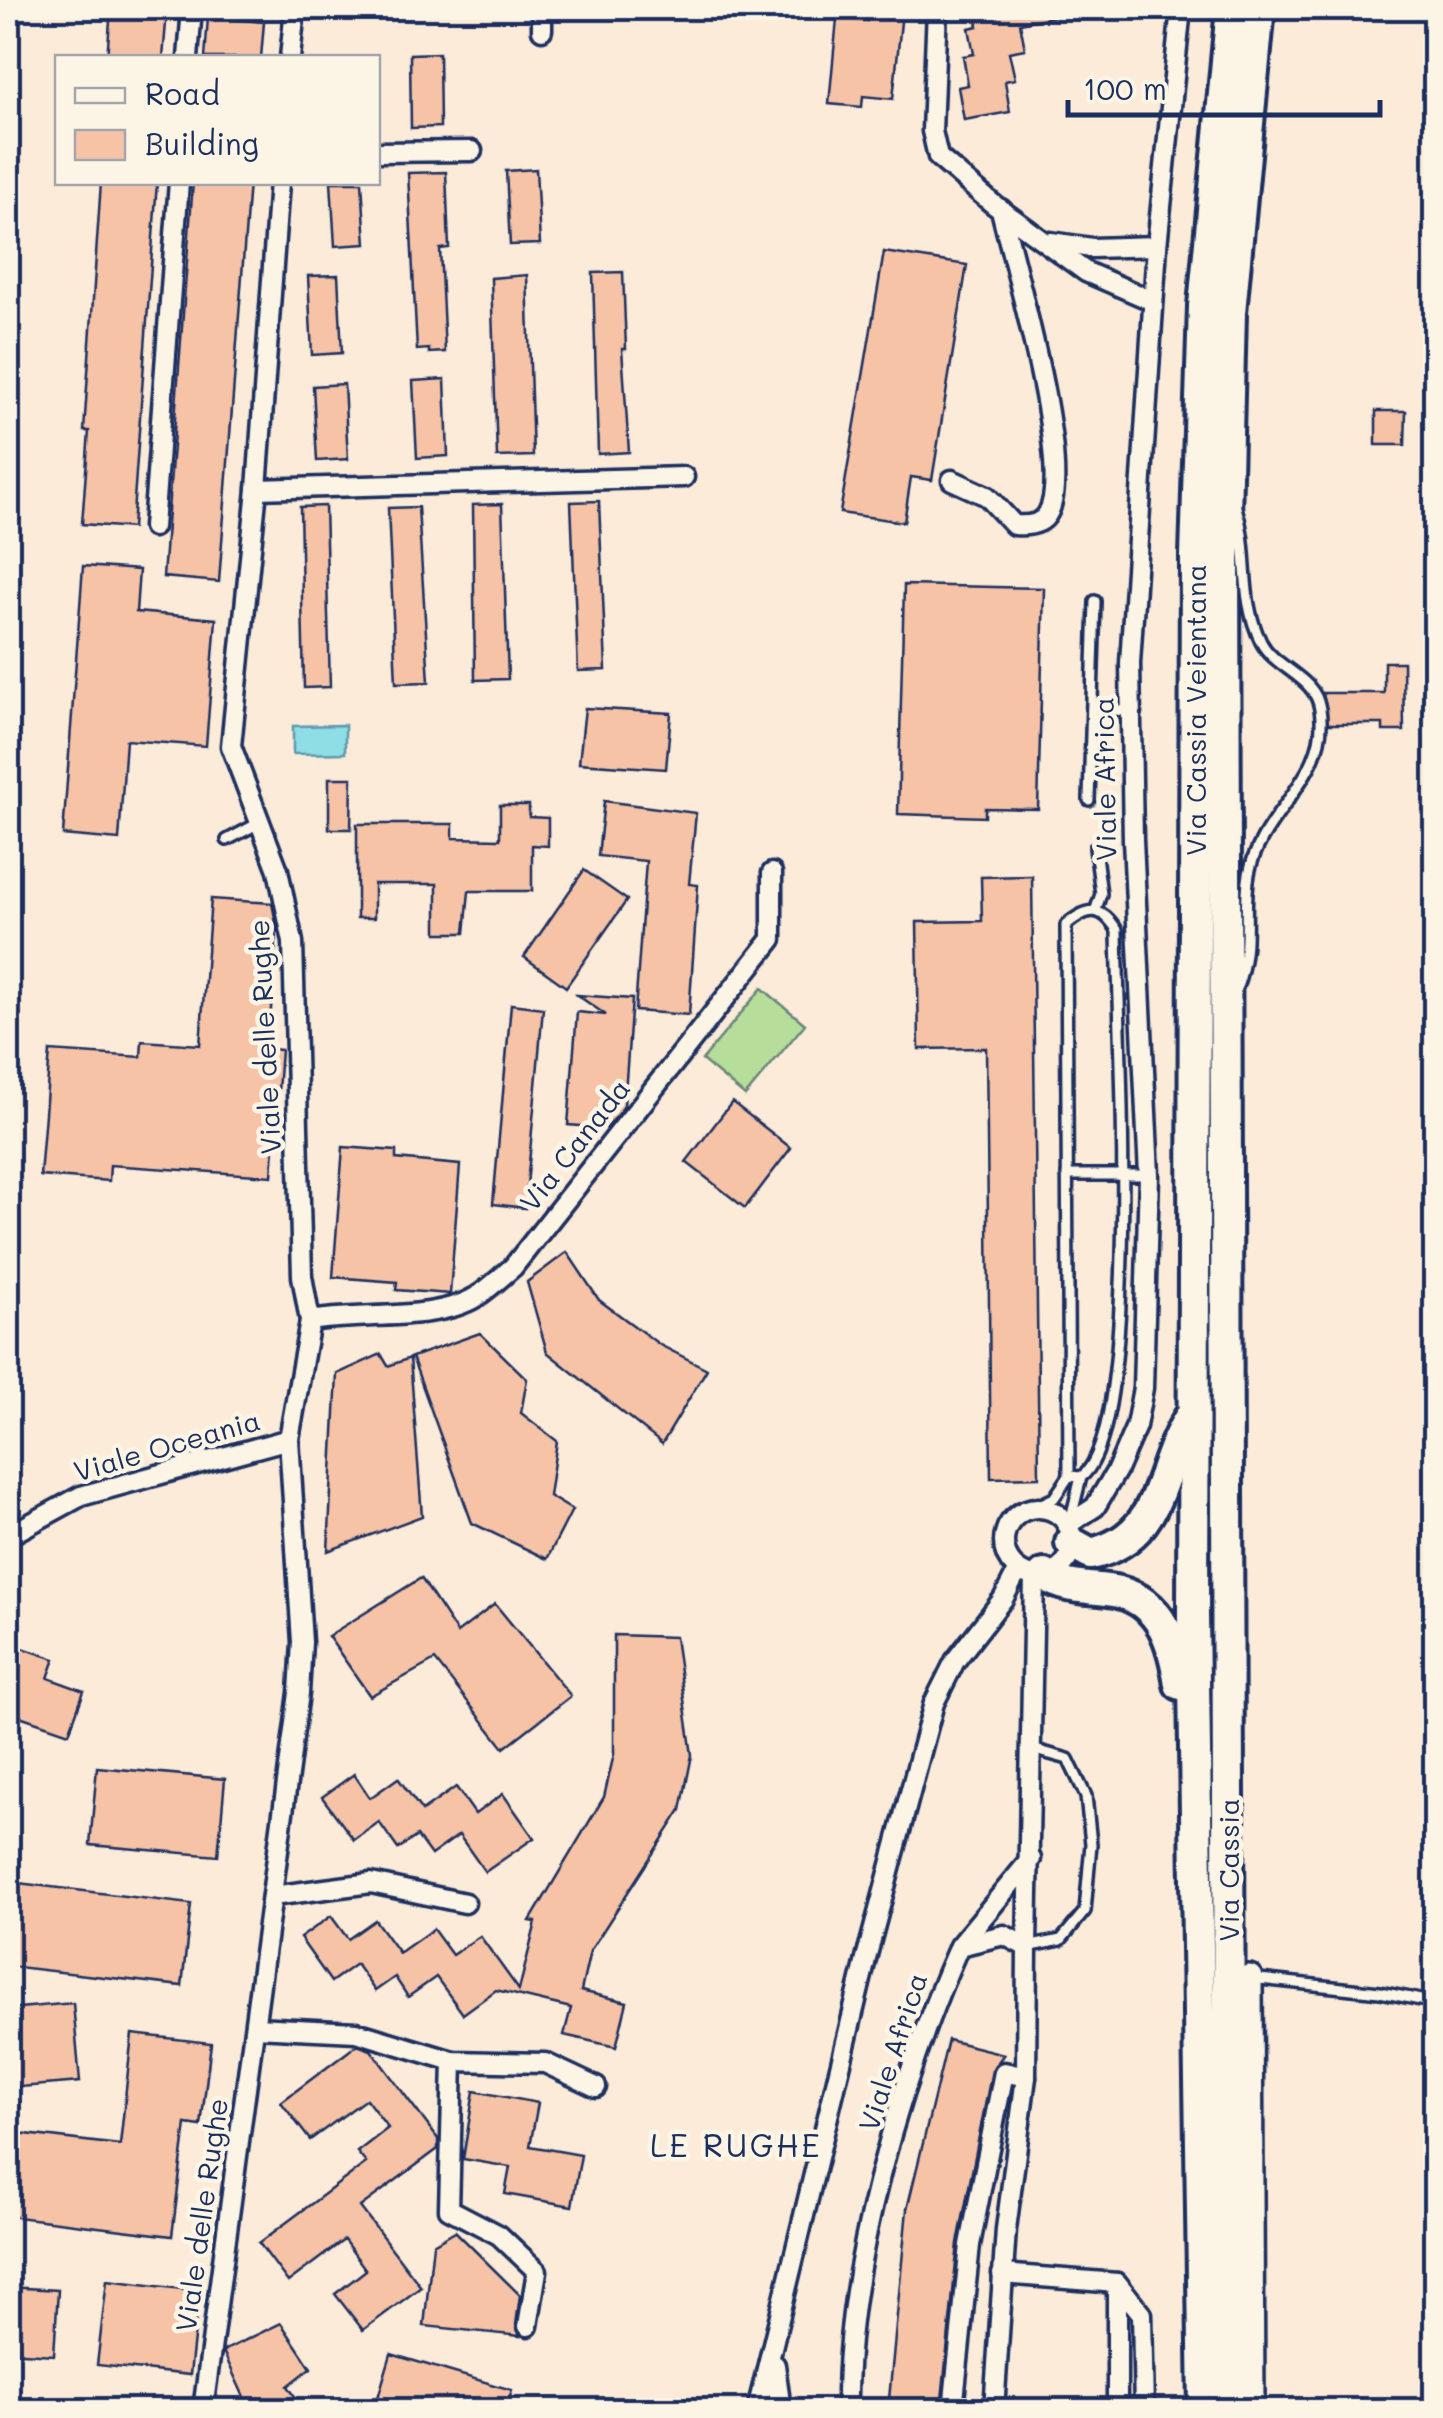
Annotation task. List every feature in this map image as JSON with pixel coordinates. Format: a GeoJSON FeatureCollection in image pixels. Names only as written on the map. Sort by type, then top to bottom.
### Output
{"type":"FeatureCollection","features":[{"type":"Feature","properties":{"kind":"highway","name":"Via Cassia Veientana"},"geometry":{"type":"LineString","coordinates":[[1193,1414],[1197,517],[1204,306],[1232,8]]}},
{"type":"Feature","properties":{"kind":"highway","name":"Via Cassia Veientana"},"geometry":{"type":"LineString","coordinates":[[1227,1329],[1226,477],[1230,312],[1259,8]]}},
{"type":"Feature","properties":{"kind":"highway","name":"Via Cassia"},"geometry":{"type":"LineString","coordinates":[[1227,1329],[1230,2410]]}},
{"type":"Feature","properties":{"kind":"highway"},"geometry":{"type":"LineString","coordinates":[[1067,1529],[1092,1554],[1116,1548],[1149,1518],[1177,1437],[1193,1414]]}},
{"type":"Feature","properties":{"kind":"highway","name":"Via Cassia"},"geometry":{"type":"LineString","coordinates":[[1193,1414],[1205,2410]]}},
{"type":"Feature","properties":{"kind":"highway"},"geometry":{"type":"LineString","coordinates":[[1032,1574],[1064,1587],[1121,1592],[1142,1603],[1165,1624],[1176,1654],[1183,1707],[1196,1743]]}},
{"type":"Feature","properties":{"kind":"highway"},"geometry":{"type":"LineString","coordinates":[[1228,1619],[1248,1673],[1250,1978]]}},
{"type":"Feature","properties":{"kind":"street"},"geometry":{"type":"LineString","coordinates":[[188,55],[192,8]]}},
{"type":"Feature","properties":{"kind":"street"},"geometry":{"type":"LineString","coordinates":[[290,55],[295,8]]}},
{"type":"Feature","properties":{"kind":"street"},"geometry":{"type":"LineString","coordinates":[[542,8],[542,30]]}},
{"type":"Feature","properties":{"kind":"street"},"geometry":{"type":"LineString","coordinates":[[937,8],[934,144],[948,169],[1086,272],[1153,301]]}},
{"type":"Feature","properties":{"kind":"street","name":"Viale Africa"},"geometry":{"type":"LineString","coordinates":[[758,2410],[867,1955],[934,1703],[955,1661],[1003,1599],[1032,1574],[1062,1566],[1067,1529],[1096,1507],[1136,1426],[1143,1388],[1149,1175],[1130,711],[1153,301],[1181,8]]}},
{"type":"Feature","properties":{"kind":"street"},"geometry":{"type":"LineString","coordinates":[[380,152],[472,151]]}},
{"type":"Feature","properties":{"kind":"street"},"geometry":{"type":"LineString","coordinates":[[153,527],[179,185]]}},
{"type":"Feature","properties":{"kind":"street","name":"Viale delle Rughe"},"geometry":{"type":"LineString","coordinates":[[203,2410],[302,1642],[290,1439],[310,1322],[302,1276],[293,942],[278,870],[231,746],[258,490],[278,185]]}},
{"type":"Feature","properties":{"kind":"street"},"geometry":{"type":"LineString","coordinates":[[952,480],[987,496],[1014,525],[1040,522],[1049,512],[1054,488],[1052,442],[1001,210]]}},
{"type":"Feature","properties":{"kind":"street"},"geometry":{"type":"LineString","coordinates":[[1046,241],[1092,248],[1157,246]]}},
{"type":"Feature","properties":{"kind":"street"},"geometry":{"type":"LineString","coordinates":[[258,490],[684,476]]}},
{"type":"Feature","properties":{"kind":"street","name":"Via Canada"},"geometry":{"type":"LineString","coordinates":[[310,1322],[346,1315],[435,1310],[474,1299],[514,1268],[772,940],[772,873]]}},
{"type":"Feature","properties":{"kind":"street","name":"Viale Oceania"},"geometry":{"type":"LineString","coordinates":[[8,1536],[81,1496],[290,1439]]}},
{"type":"Feature","properties":{"kind":"street"},"geometry":{"type":"LineString","coordinates":[[994,2410],[1002,2274],[1026,2077],[1032,1858],[1032,1574],[1006,1554],[1005,1532],[1017,1516],[1031,1509],[1047,1510],[1067,1529]]}},
{"type":"Feature","properties":{"kind":"street","name":"Viale Africa"},"geometry":{"type":"LineString","coordinates":[[847,2410],[846,2364],[876,2196],[924,2026],[959,1946],[1032,1858]]}},
{"type":"Feature","properties":{"kind":"street"},"geometry":{"type":"LineString","coordinates":[[272,1896],[371,1882],[465,1903]]}},
{"type":"Feature","properties":{"kind":"street"},"geometry":{"type":"LineString","coordinates":[[959,1946],[1004,1935],[1027,1947]]}},
{"type":"Feature","properties":{"kind":"street"},"geometry":{"type":"LineString","coordinates":[[1250,1978],[1251,2410]]}},
{"type":"Feature","properties":{"kind":"street"},"geometry":{"type":"LineString","coordinates":[[255,2027],[356,2032],[453,2061],[544,2063],[596,2087]]}},
{"type":"Feature","properties":{"kind":"street"},"geometry":{"type":"LineString","coordinates":[[453,2061],[448,2209],[499,2236],[537,2272],[528,2326]]}},
{"type":"Feature","properties":{"kind":"street"},"geometry":{"type":"LineString","coordinates":[[953,2410],[970,2245],[1004,2072],[1026,2077]]}},
{"type":"Feature","properties":{"kind":"street"},"geometry":{"type":"LineString","coordinates":[[1002,2274],[1117,2283],[1142,2314],[1144,2410]]}},
{"type":"Feature","properties":{"kind":"street"},"geometry":{"type":"LineString","coordinates":[[1116,2410],[1117,2283]]}},
{"type":"Feature","properties":{"kind":"street"},"geometry":{"type":"LineString","coordinates":[[774,2355],[780,2410]]}},
{"type":"Feature","properties":{"kind":"lane"},"geometry":{"type":"LineString","coordinates":[[1226,477],[1242,524],[1246,608],[1272,659],[1304,680],[1320,706],[1320,743],[1298,790],[1273,820],[1250,872],[1248,954],[1227,1013]]}},
{"type":"Feature","properties":{"kind":"lane"},"geometry":{"type":"LineString","coordinates":[[1088,800],[1095,601]]}},
{"type":"Feature","properties":{"kind":"lane"},"geometry":{"type":"LineString","coordinates":[[1092,709],[1130,711]]}},
{"type":"Feature","properties":{"kind":"lane"},"geometry":{"type":"LineString","coordinates":[[227,840],[259,823]]}},
{"type":"Feature","properties":{"kind":"lane"},"geometry":{"type":"LineString","coordinates":[[1095,848],[1101,894],[1096,909]]}},
{"type":"Feature","properties":{"kind":"lane"},"geometry":{"type":"LineString","coordinates":[[1031,1509],[1054,1498],[1069,1476],[1066,925],[1082,912],[1096,909],[1108,915],[1116,930],[1122,1328],[1110,1418],[1095,1467],[1082,1477],[1067,1529]]}},
{"type":"Feature","properties":{"kind":"lane"},"geometry":{"type":"LineString","coordinates":[[1067,1175],[1149,1175]]}},
{"type":"Feature","properties":{"kind":"lane"},"geometry":{"type":"LineString","coordinates":[[1069,1476],[1082,1477]]}},
{"type":"Feature","properties":{"kind":"lane"},"geometry":{"type":"LineString","coordinates":[[1027,1947],[1062,1940],[1085,1911],[1092,1873],[1086,1796],[1068,1759],[1032,1750]]}},
{"type":"Feature","properties":{"kind":"lane"},"geometry":{"type":"LineString","coordinates":[[1250,1978],[1391,1993],[1436,2003]]}},
{"type":"Feature","properties":{"kind":"green space"},"geometry":{"type":"Polygon","coordinates":[[[762,988],[805,1024],[745,1096],[702,1060],[762,988]]]}},
{"type":"Feature","properties":{"kind":"water"},"geometry":{"type":"Polygon","coordinates":[[[345,725],[345,753],[293,754],[293,726],[345,725]]]}},
{"type":"Feature","properties":{"kind":"building"},"geometry":{"type":"Polygon","coordinates":[[[111,8],[167,11],[163,55],[107,55],[111,8]]]}},
{"type":"Feature","properties":{"kind":"building"},"geometry":{"type":"Polygon","coordinates":[[[868,8],[902,12],[893,99],[863,96],[862,107],[829,104],[837,19],[867,21],[868,8]]]}},
{"type":"Feature","properties":{"kind":"building"},"geometry":{"type":"Polygon","coordinates":[[[975,8],[1057,8],[1057,16],[1020,23],[1025,49],[1009,52],[1015,79],[1005,81],[1010,112],[964,120],[958,87],[968,85],[963,56],[974,54],[969,28],[978,26],[975,8]]]}},
{"type":"Feature","properties":{"kind":"building"},"geometry":{"type":"Polygon","coordinates":[[[208,17],[264,22],[261,55],[205,55],[208,17]]]}},
{"type":"Feature","properties":{"kind":"building"},"geometry":{"type":"Polygon","coordinates":[[[439,53],[440,127],[411,128],[410,54],[439,53]]]}},
{"type":"Feature","properties":{"kind":"building"},"geometry":{"type":"Polygon","coordinates":[[[536,169],[540,244],[510,245],[506,171],[536,169]]]}},
{"type":"Feature","properties":{"kind":"building"},"geometry":{"type":"Polygon","coordinates":[[[446,172],[449,248],[440,249],[445,352],[429,353],[429,349],[417,350],[408,173],[446,172]]]}},
{"type":"Feature","properties":{"kind":"building"},"geometry":{"type":"Polygon","coordinates":[[[101,185],[157,185],[132,528],[82,524],[89,431],[84,431],[101,185]]]}},
{"type":"Feature","properties":{"kind":"building"},"geometry":{"type":"Polygon","coordinates":[[[193,185],[249,185],[219,582],[163,577],[193,185]]]}},
{"type":"Feature","properties":{"kind":"building"},"geometry":{"type":"Polygon","coordinates":[[[331,185],[362,185],[366,244],[335,246],[331,185]]]}},
{"type":"Feature","properties":{"kind":"building"},"geometry":{"type":"Polygon","coordinates":[[[884,252],[967,265],[932,480],[911,477],[904,522],[840,513],[884,252]]]}},
{"type":"Feature","properties":{"kind":"building"},"geometry":{"type":"Polygon","coordinates":[[[623,272],[626,349],[622,349],[629,452],[598,454],[593,273],[623,272]]]}},
{"type":"Feature","properties":{"kind":"building"},"geometry":{"type":"Polygon","coordinates":[[[338,275],[342,353],[312,355],[308,276],[338,275]]]}},
{"type":"Feature","properties":{"kind":"building"},"geometry":{"type":"Polygon","coordinates":[[[527,275],[533,456],[497,457],[491,278],[527,275]]]}},
{"type":"Feature","properties":{"kind":"building"},"geometry":{"type":"Polygon","coordinates":[[[445,379],[448,456],[417,458],[413,381],[445,379]]]}},
{"type":"Feature","properties":{"kind":"building"},"geometry":{"type":"Polygon","coordinates":[[[344,384],[348,459],[317,461],[313,386],[344,384]]]}},
{"type":"Feature","properties":{"kind":"building"},"geometry":{"type":"Polygon","coordinates":[[[1376,411],[1406,411],[1405,445],[1376,445],[1376,411]]]}},
{"type":"Feature","properties":{"kind":"building"},"geometry":{"type":"Polygon","coordinates":[[[599,501],[606,670],[578,671],[571,502],[599,501]]]}},
{"type":"Feature","properties":{"kind":"building"},"geometry":{"type":"Polygon","coordinates":[[[502,504],[508,679],[475,680],[473,505],[502,504]]]}},
{"type":"Feature","properties":{"kind":"building"},"geometry":{"type":"Polygon","coordinates":[[[325,506],[330,687],[304,688],[300,507],[325,506]]]}},
{"type":"Feature","properties":{"kind":"building"},"geometry":{"type":"Polygon","coordinates":[[[418,507],[429,682],[396,683],[388,508],[418,507]]]}},
{"type":"Feature","properties":{"kind":"building"},"geometry":{"type":"Polygon","coordinates":[[[83,566],[139,570],[136,612],[216,619],[206,746],[126,740],[119,840],[63,835],[83,566]]]}},
{"type":"Feature","properties":{"kind":"building"},"geometry":{"type":"Polygon","coordinates":[[[904,585],[1044,588],[1038,809],[985,808],[985,817],[898,814],[904,585]]]}},
{"type":"Feature","properties":{"kind":"building"},"geometry":{"type":"Polygon","coordinates":[[[1384,662],[1403,662],[1404,731],[1383,731],[1383,724],[1328,724],[1323,693],[1384,693],[1384,662]]]}},
{"type":"Feature","properties":{"kind":"building"},"geometry":{"type":"Polygon","coordinates":[[[585,708],[671,713],[666,769],[579,763],[585,708]]]}},
{"type":"Feature","properties":{"kind":"building"},"geometry":{"type":"Polygon","coordinates":[[[329,778],[352,778],[351,829],[329,829],[329,778]]]}},
{"type":"Feature","properties":{"kind":"building"},"geometry":{"type":"Polygon","coordinates":[[[604,801],[696,813],[689,884],[698,885],[689,1015],[635,1011],[646,861],[598,856],[604,801]]]}},
{"type":"Feature","properties":{"kind":"building"},"geometry":{"type":"Polygon","coordinates":[[[500,805],[529,805],[529,817],[548,818],[548,846],[532,845],[532,891],[469,891],[465,933],[437,933],[437,884],[374,884],[374,918],[357,918],[357,824],[453,824],[453,838],[500,839],[500,805]]]}},
{"type":"Feature","properties":{"kind":"building"},"geometry":{"type":"Polygon","coordinates":[[[584,870],[627,900],[566,987],[524,957],[584,870]]]}},
{"type":"Feature","properties":{"kind":"building"},"geometry":{"type":"Polygon","coordinates":[[[1032,876],[1039,1477],[991,1478],[986,1048],[919,1049],[917,922],[982,921],[981,877],[1032,876]]]}},
{"type":"Feature","properties":{"kind":"building"},"geometry":{"type":"Polygon","coordinates":[[[211,899],[272,903],[277,928],[268,1049],[281,1050],[272,1176],[110,1165],[109,1181],[40,1176],[50,1051],[141,1057],[142,1041],[200,1045],[211,899]]]}},
{"type":"Feature","properties":{"kind":"building"},"geometry":{"type":"Polygon","coordinates":[[[577,995],[632,999],[624,1106],[607,1128],[568,1125],[577,1012],[606,1015],[577,995]]]}},
{"type":"Feature","properties":{"kind":"building"},"geometry":{"type":"Polygon","coordinates":[[[511,1004],[543,1008],[525,1208],[493,1204],[511,1004]]]}},
{"type":"Feature","properties":{"kind":"building"},"geometry":{"type":"Polygon","coordinates":[[[732,1102],[791,1148],[745,1208],[686,1162],[732,1102]]]}},
{"type":"Feature","properties":{"kind":"building"},"geometry":{"type":"Polygon","coordinates":[[[343,1147],[396,1151],[396,1159],[460,1165],[450,1294],[396,1290],[397,1282],[333,1277],[343,1147]]]}},
{"type":"Feature","properties":{"kind":"building"},"geometry":{"type":"Polygon","coordinates":[[[567,1252],[599,1300],[660,1345],[707,1369],[662,1444],[547,1352],[527,1282],[567,1252]]]}},
{"type":"Feature","properties":{"kind":"building"},"geometry":{"type":"Polygon","coordinates":[[[480,1333],[527,1379],[521,1413],[557,1441],[549,1496],[572,1510],[547,1559],[472,1523],[412,1357],[480,1333]]]}},
{"type":"Feature","properties":{"kind":"building"},"geometry":{"type":"Polygon","coordinates":[[[381,1354],[388,1366],[410,1358],[422,1516],[328,1551],[337,1374],[381,1354]]]}},
{"type":"Feature","properties":{"kind":"building"},"geometry":{"type":"Polygon","coordinates":[[[421,1578],[457,1633],[495,1604],[571,1696],[504,1748],[435,1660],[370,1696],[328,1636],[421,1578]]]}},
{"type":"Feature","properties":{"kind":"building"},"geometry":{"type":"Polygon","coordinates":[[[614,1635],[675,1637],[692,1755],[681,1810],[590,1951],[581,1991],[627,2002],[616,2047],[564,2035],[571,2008],[496,1990],[463,2014],[436,1977],[408,1997],[395,1977],[375,1991],[356,1964],[331,1982],[300,1938],[331,1916],[348,1939],[375,1920],[399,1953],[433,1929],[452,1955],[480,1936],[519,1990],[536,1922],[530,1921],[604,1797],[614,1754],[614,1635]]]}},
{"type":"Feature","properties":{"kind":"building"},"geometry":{"type":"Polygon","coordinates":[[[8,1643],[55,1659],[48,1678],[84,1691],[69,1733],[8,1712],[8,1643]]]}},
{"type":"Feature","properties":{"kind":"building"},"geometry":{"type":"Polygon","coordinates":[[[97,1767],[225,1779],[218,1856],[90,1845],[97,1767]]]}},
{"type":"Feature","properties":{"kind":"building"},"geometry":{"type":"Polygon","coordinates":[[[354,1774],[370,1798],[398,1778],[422,1811],[456,1787],[475,1814],[503,1794],[534,1838],[485,1872],[459,1835],[431,1855],[417,1836],[398,1849],[379,1822],[354,1840],[322,1797],[354,1774]]]}},
{"type":"Feature","properties":{"kind":"building"},"geometry":{"type":"Polygon","coordinates":[[[10,1882],[191,1904],[182,1986],[8,1966],[10,1882]]]}},
{"type":"Feature","properties":{"kind":"building"},"geometry":{"type":"Polygon","coordinates":[[[73,2003],[80,2082],[8,2088],[8,2009],[73,2003]]]}},
{"type":"Feature","properties":{"kind":"building"},"geometry":{"type":"Polygon","coordinates":[[[132,2034],[211,2043],[201,2126],[186,2124],[172,2236],[8,2216],[8,2132],[120,2145],[132,2034]]]}},
{"type":"Feature","properties":{"kind":"building"},"geometry":{"type":"Polygon","coordinates":[[[948,2040],[1004,2054],[992,2070],[958,2243],[941,2410],[888,2410],[907,2209],[948,2040]]]}},
{"type":"Feature","properties":{"kind":"building"},"geometry":{"type":"Polygon","coordinates":[[[357,2045],[371,2050],[438,2139],[438,2149],[360,2207],[421,2287],[363,2330],[335,2294],[366,2270],[344,2240],[288,2282],[259,2243],[366,2163],[357,2152],[388,2128],[366,2099],[310,2140],[281,2102],[357,2045]]]}},
{"type":"Feature","properties":{"kind":"building"},"geometry":{"type":"Polygon","coordinates":[[[474,2091],[538,2103],[530,2146],[581,2155],[572,2206],[505,2194],[510,2167],[463,2159],[474,2091]]]}},
{"type":"Feature","properties":{"kind":"building"},"geometry":{"type":"Polygon","coordinates":[[[455,2231],[520,2295],[516,2325],[520,2336],[424,2326],[433,2244],[455,2231]]]}},
{"type":"Feature","properties":{"kind":"building"},"geometry":{"type":"Polygon","coordinates":[[[107,2280],[199,2291],[190,2375],[97,2365],[107,2280]]]}},
{"type":"Feature","properties":{"kind":"building"},"geometry":{"type":"Polygon","coordinates":[[[8,2287],[58,2290],[54,2355],[8,2352],[8,2287]]]}},
{"type":"Feature","properties":{"kind":"building"},"geometry":{"type":"Polygon","coordinates":[[[281,2323],[311,2368],[288,2386],[304,2410],[239,2410],[244,2397],[223,2351],[281,2323]]]}},
{"type":"Feature","properties":{"kind":"building"},"geometry":{"type":"Polygon","coordinates":[[[391,2354],[512,2390],[506,2410],[409,2410],[377,2401],[391,2354]]]}},
{"type":"Feature","properties":{"kind":"district","name":"LE RUGHE"},"geometry":{"type":"Point","coordinates":[736,2146]}}]}
